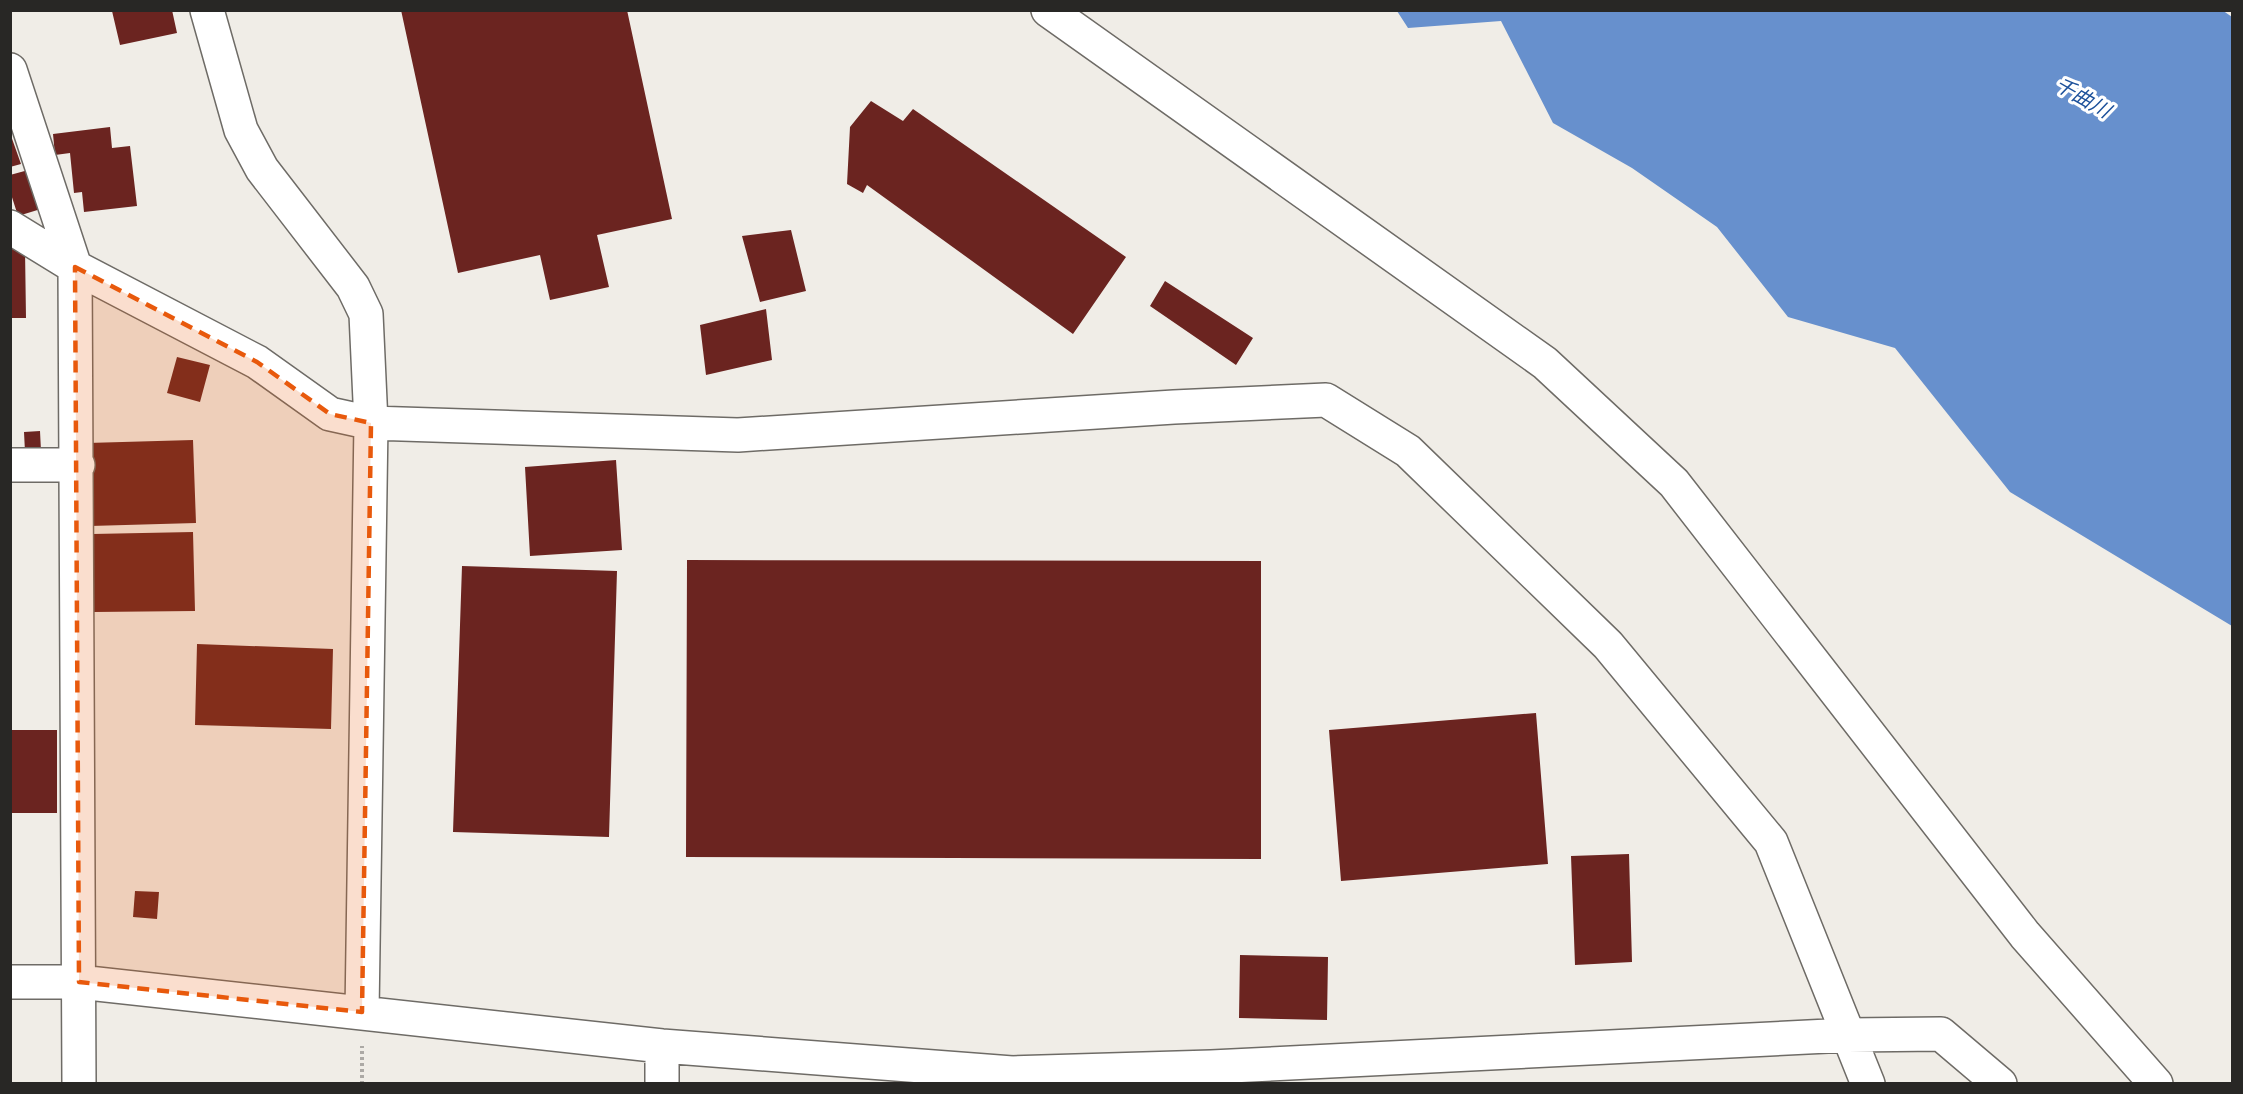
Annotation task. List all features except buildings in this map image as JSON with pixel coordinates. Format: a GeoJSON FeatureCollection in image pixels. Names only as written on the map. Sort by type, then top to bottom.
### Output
{"type":"FeatureCollection","features":[{"type":"Feature","properties":{"kind":"street"},"geometry":{"type":"LineString","coordinates":[[207,10],[241,130],[262,169],[353,287],[366,314],[371,423],[362,1012]]}},
{"type":"Feature","properties":{"kind":"street"},"geometry":{"type":"LineString","coordinates":[[1048,10],[1545,363],[1674,483],[2025,935],[2156,1083]]}},
{"type":"Feature","properties":{"kind":"street"},"geometry":{"type":"LineString","coordinates":[[10,70],[75,267],[78,465],[79,1083]]}},
{"type":"Feature","properties":{"kind":"street"},"geometry":{"type":"LineString","coordinates":[[10,227],[75,267],[256,362],[330,414],[371,423],[738,435],[1174,407],[1326,400],[1408,451],[1608,645],[1771,842],[1868,1083]]}},
{"type":"Feature","properties":{"kind":"street"},"geometry":{"type":"LineString","coordinates":[[10,465],[78,465]]}},
{"type":"Feature","properties":{"kind":"street"},"geometry":{"type":"LineString","coordinates":[[10,982],[79,982],[949,1076],[1211,1067],[1848,1035],[1941,1034],[2000,1083]]}},
{"type":"Feature","properties":{"kind":"street"},"geometry":{"type":"LineString","coordinates":[[662,1046],[662,1083]]}},
{"type":"Feature","properties":{"kind":"highlighted area"},"geometry":{"type":"Polygon","coordinates":[[[75,267],[257,362],[330,414],[371,423],[362,1012],[79,982],[75,267]]]}},
{"type":"Feature","properties":{"kind":"water","name":"千曲川"},"geometry":{"type":"Polygon","coordinates":[[[2222,10],[2232,17],[2232,626],[2010,492],[1895,348],[1788,317],[1717,227],[1632,168],[1553,123],[1501,21],[1408,28],[1397,11],[2222,10]]]}}]}
